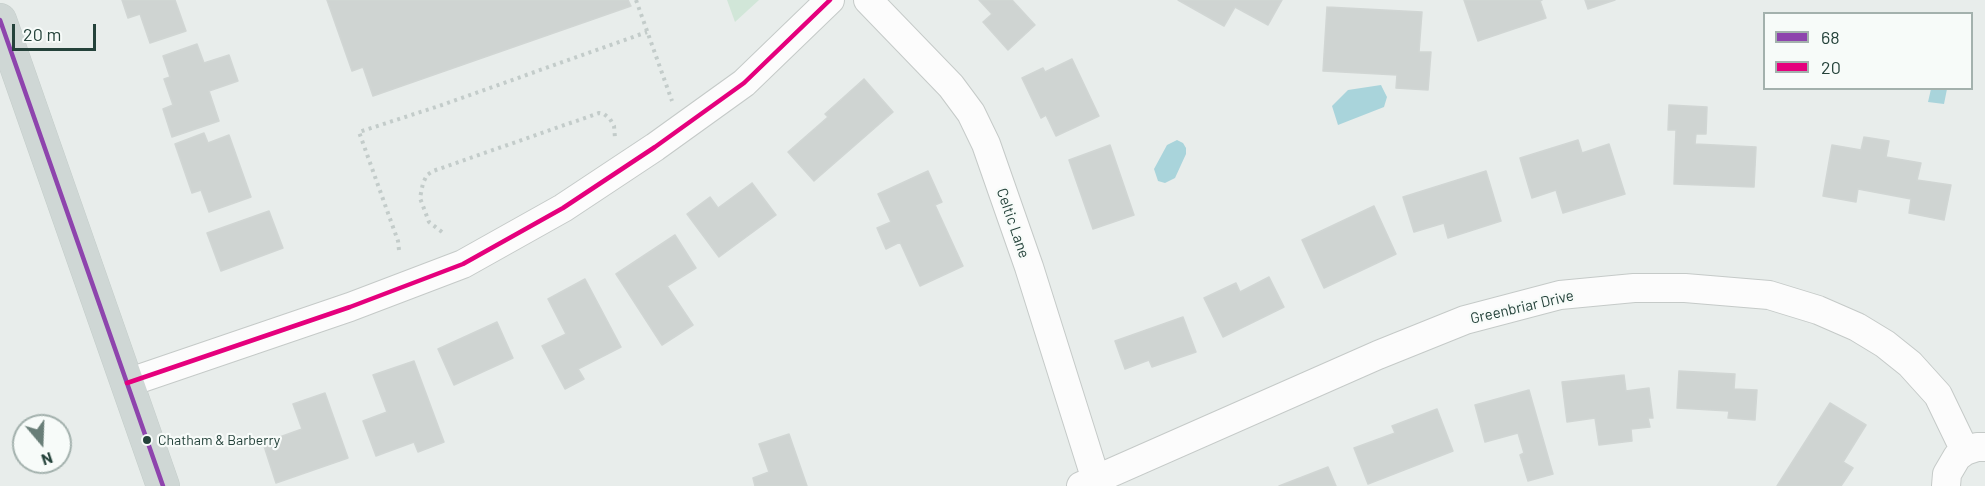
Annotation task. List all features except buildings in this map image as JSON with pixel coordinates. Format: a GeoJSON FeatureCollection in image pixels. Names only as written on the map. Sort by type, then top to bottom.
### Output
{"type":"FeatureCollection","features":[{"type":"Feature","properties":{"kind":"main road"},"geometry":{"type":"LineString","coordinates":[[0,20],[163,486]]}},
{"type":"Feature","properties":{"kind":"street"},"geometry":{"type":"LineString","coordinates":[[126,383],[464,264],[563,208],[655,147],[726,96],[744,83],[830,0]]}},
{"type":"Feature","properties":{"kind":"street","name":"Celtic Lane"},"geometry":{"type":"LineString","coordinates":[[868,0],[951,86],[970,113],[986,144],[1029,267],[1089,483]]}},
{"type":"Feature","properties":{"kind":"street","name":"Greenbriar Drive"},"geometry":{"type":"LineString","coordinates":[[1089,483],[1367,359],[1465,320],[1560,295],[1634,288],[1685,288],[1770,295],[1818,310],[1857,327],[1885,344],[1910,364],[1938,395],[1975,449]]}},
{"type":"Feature","properties":{"kind":"street"},"geometry":{"type":"LineString","coordinates":[[1946,486],[1950,465],[1975,449]]}},
{"type":"Feature","properties":{"kind":"path"},"geometry":{"type":"LineString","coordinates":[[636,0],[672,103]]}},
{"type":"Feature","properties":{"kind":"path"},"geometry":{"type":"LineString","coordinates":[[399,250],[398,241],[359,132],[647,32]]}},
{"type":"Feature","properties":{"kind":"path"},"geometry":{"type":"LineString","coordinates":[[442,232],[429,222],[420,198],[423,183],[427,175],[433,171],[599,113],[610,119],[614,126],[615,138]]}},
{"type":"Feature","properties":{"kind":"green space"},"geometry":{"type":"Polygon","coordinates":[[[727,0],[759,0],[735,22],[727,0]]]}},
{"type":"Feature","properties":{"kind":"water"},"geometry":{"type":"Polygon","coordinates":[[[1381,85],[1387,97],[1384,107],[1338,125],[1332,106],[1348,90],[1381,85]]]}},
{"type":"Feature","properties":{"kind":"water"},"geometry":{"type":"Polygon","coordinates":[[[1931,90],[1947,90],[1944,104],[1928,102],[1931,90]]]}},
{"type":"Feature","properties":{"kind":"water"},"geometry":{"type":"Polygon","coordinates":[[[1177,140],[1183,143],[1186,154],[1175,178],[1165,183],[1158,181],[1154,169],[1167,145],[1177,140]]]}},
{"type":"Feature","properties":{"kind":"transit line","name":"20"},"geometry":{"type":"LineString","coordinates":[[127,383],[350,307],[463,264],[563,208],[655,147],[744,83],[830,0]]}},
{"type":"Feature","properties":{"kind":"transit line","name":"68"},"geometry":{"type":"LineString","coordinates":[[0,20],[163,486]]}},
{"type":"Feature","properties":{"kind":"place","name":"Chatham & Barberry"},"geometry":{"type":"Point","coordinates":[147,440]}}]}
